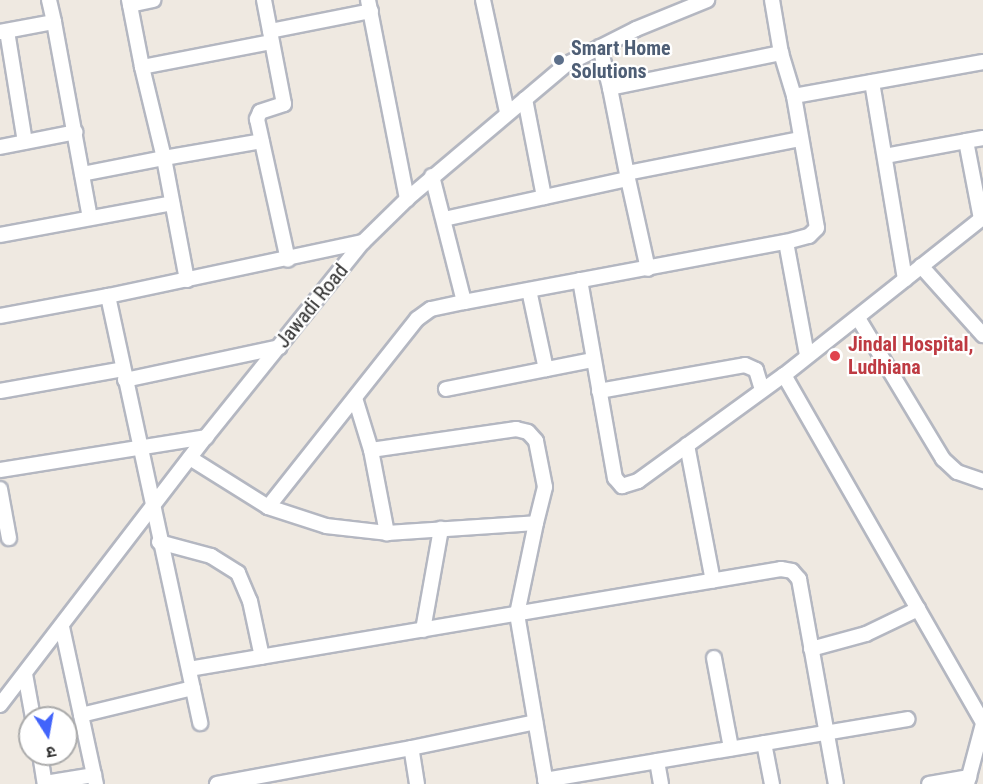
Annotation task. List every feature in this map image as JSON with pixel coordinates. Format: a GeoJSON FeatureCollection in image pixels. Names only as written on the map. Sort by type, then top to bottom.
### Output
{"type":"FeatureCollection","features":[{"type":"Feature","properties":{"kind":"street"},"geometry":{"type":"LineString","coordinates":[[49,0],[76,132],[90,218]]}},
{"type":"Feature","properties":{"kind":"street"},"geometry":{"type":"LineString","coordinates":[[153,0],[129,3],[164,158],[188,280]]}},
{"type":"Feature","properties":{"kind":"street"},"geometry":{"type":"LineString","coordinates":[[264,0],[284,104],[257,115],[288,260]]}},
{"type":"Feature","properties":{"kind":"street"},"geometry":{"type":"LineString","coordinates":[[483,0],[507,112]]}},
{"type":"Feature","properties":{"kind":"street","name":"Jawadi Road"},"geometry":{"type":"LineString","coordinates":[[0,705],[26,675],[190,458],[363,242],[432,176],[567,64],[707,0]]}},
{"type":"Feature","properties":{"kind":"street"},"geometry":{"type":"LineString","coordinates":[[268,507],[417,319],[431,309],[786,242],[815,233],[817,228],[794,96],[781,53],[772,0]]}},
{"type":"Feature","properties":{"kind":"street"},"geometry":{"type":"LineString","coordinates":[[142,67],[271,37],[370,6],[407,199]]}},
{"type":"Feature","properties":{"kind":"street"},"geometry":{"type":"LineString","coordinates":[[25,142],[3,32],[54,22]]}},
{"type":"Feature","properties":{"kind":"street"},"geometry":{"type":"LineString","coordinates":[[600,47],[648,269]]}},
{"type":"Feature","properties":{"kind":"street"},"geometry":{"type":"LineString","coordinates":[[610,87],[781,53]]}},
{"type":"Feature","properties":{"kind":"street"},"geometry":{"type":"LineString","coordinates":[[794,96],[983,62]]}},
{"type":"Feature","properties":{"kind":"street"},"geometry":{"type":"LineString","coordinates":[[872,82],[905,279]]}},
{"type":"Feature","properties":{"kind":"street"},"geometry":{"type":"LineString","coordinates":[[525,99],[544,197]]}},
{"type":"Feature","properties":{"kind":"street"},"geometry":{"type":"LineString","coordinates":[[0,147],[76,132]]}},
{"type":"Feature","properties":{"kind":"street"},"geometry":{"type":"LineString","coordinates":[[885,156],[983,138]]}},
{"type":"Feature","properties":{"kind":"street"},"geometry":{"type":"LineString","coordinates":[[444,219],[801,139]]}},
{"type":"Feature","properties":{"kind":"street"},"geometry":{"type":"LineString","coordinates":[[82,174],[262,141]]}},
{"type":"Feature","properties":{"kind":"street"},"geometry":{"type":"LineString","coordinates":[[580,280],[615,478],[622,486],[632,485],[784,375],[982,219],[966,141]]}},
{"type":"Feature","properties":{"kind":"street"},"geometry":{"type":"LineString","coordinates":[[432,176],[464,302]]}},
{"type":"Feature","properties":{"kind":"street"},"geometry":{"type":"LineString","coordinates":[[0,235],[172,203]]}},
{"type":"Feature","properties":{"kind":"street"},"geometry":{"type":"LineString","coordinates":[[0,316],[288,260],[363,242]]}},
{"type":"Feature","properties":{"kind":"street"},"geometry":{"type":"LineString","coordinates":[[786,242],[807,355]]}},
{"type":"Feature","properties":{"kind":"street"},"geometry":{"type":"LineString","coordinates":[[921,266],[983,335]]}},
{"type":"Feature","properties":{"kind":"street"},"geometry":{"type":"LineString","coordinates":[[529,290],[546,369]]}},
{"type":"Feature","properties":{"kind":"street"},"geometry":{"type":"LineString","coordinates":[[108,296],[151,509],[200,723]]}},
{"type":"Feature","properties":{"kind":"street"},"geometry":{"type":"LineString","coordinates":[[858,318],[943,459],[957,472],[983,481]]}},
{"type":"Feature","properties":{"kind":"street"},"geometry":{"type":"LineString","coordinates":[[0,391],[124,374],[280,347]]}},
{"type":"Feature","properties":{"kind":"street"},"geometry":{"type":"LineString","coordinates":[[446,389],[593,360]]}},
{"type":"Feature","properties":{"kind":"street"},"geometry":{"type":"LineString","coordinates":[[599,391],[745,365],[756,370],[762,390]]}},
{"type":"Feature","properties":{"kind":"street"},"geometry":{"type":"LineString","coordinates":[[784,375],[983,723],[968,780],[929,784]]}},
{"type":"Feature","properties":{"kind":"street"},"geometry":{"type":"LineString","coordinates":[[355,398],[371,450],[387,533]]}},
{"type":"Feature","properties":{"kind":"street"},"geometry":{"type":"LineString","coordinates":[[371,450],[516,429],[528,432],[536,441],[546,487],[517,614],[546,782],[907,719]]}},
{"type":"Feature","properties":{"kind":"street"},"geometry":{"type":"LineString","coordinates":[[0,470],[206,438]]}},
{"type":"Feature","properties":{"kind":"street"},"geometry":{"type":"LineString","coordinates":[[687,445],[713,581]]}},
{"type":"Feature","properties":{"kind":"street"},"geometry":{"type":"LineString","coordinates":[[190,458],[268,507],[326,526],[387,533],[536,523]]}},
{"type":"Feature","properties":{"kind":"street"},"geometry":{"type":"LineString","coordinates":[[0,489],[9,538]]}},
{"type":"Feature","properties":{"kind":"street"},"geometry":{"type":"LineString","coordinates":[[423,630],[441,529]]}},
{"type":"Feature","properties":{"kind":"street"},"geometry":{"type":"LineString","coordinates":[[159,542],[211,556],[238,573],[250,601],[262,657]]}},
{"type":"Feature","properties":{"kind":"street"},"geometry":{"type":"LineString","coordinates":[[189,669],[782,569],[792,572],[799,579],[836,784]]}},
{"type":"Feature","properties":{"kind":"street"},"geometry":{"type":"LineString","coordinates":[[811,649],[867,634],[918,609]]}},
{"type":"Feature","properties":{"kind":"street"},"geometry":{"type":"LineString","coordinates":[[42,766],[45,783],[95,779],[62,627]]}},
{"type":"Feature","properties":{"kind":"street"},"geometry":{"type":"LineString","coordinates":[[714,658],[731,748]]}},
{"type":"Feature","properties":{"kind":"street"},"geometry":{"type":"LineString","coordinates":[[26,675],[31,706]]}},
{"type":"Feature","properties":{"kind":"street"},"geometry":{"type":"LineString","coordinates":[[81,715],[192,688]]}},
{"type":"Feature","properties":{"kind":"street"},"geometry":{"type":"LineString","coordinates":[[217,784],[536,722]]}},
{"type":"Feature","properties":{"kind":"street"},"geometry":{"type":"LineString","coordinates":[[764,743],[772,784]]}},
{"type":"Feature","properties":{"kind":"street"},"geometry":{"type":"LineString","coordinates":[[411,748],[417,784]]}},
{"type":"Feature","properties":{"kind":"street"},"geometry":{"type":"LineString","coordinates":[[657,761],[661,784]]}},
{"type":"Feature","properties":{"kind":"place","name":"Smart Home Solutions"},"geometry":{"type":"Point","coordinates":[559,60]}},
{"type":"Feature","properties":{"kind":"place","name":"Jindal Hospital, Ludhiana"},"geometry":{"type":"Point","coordinates":[835,356]}}]}
